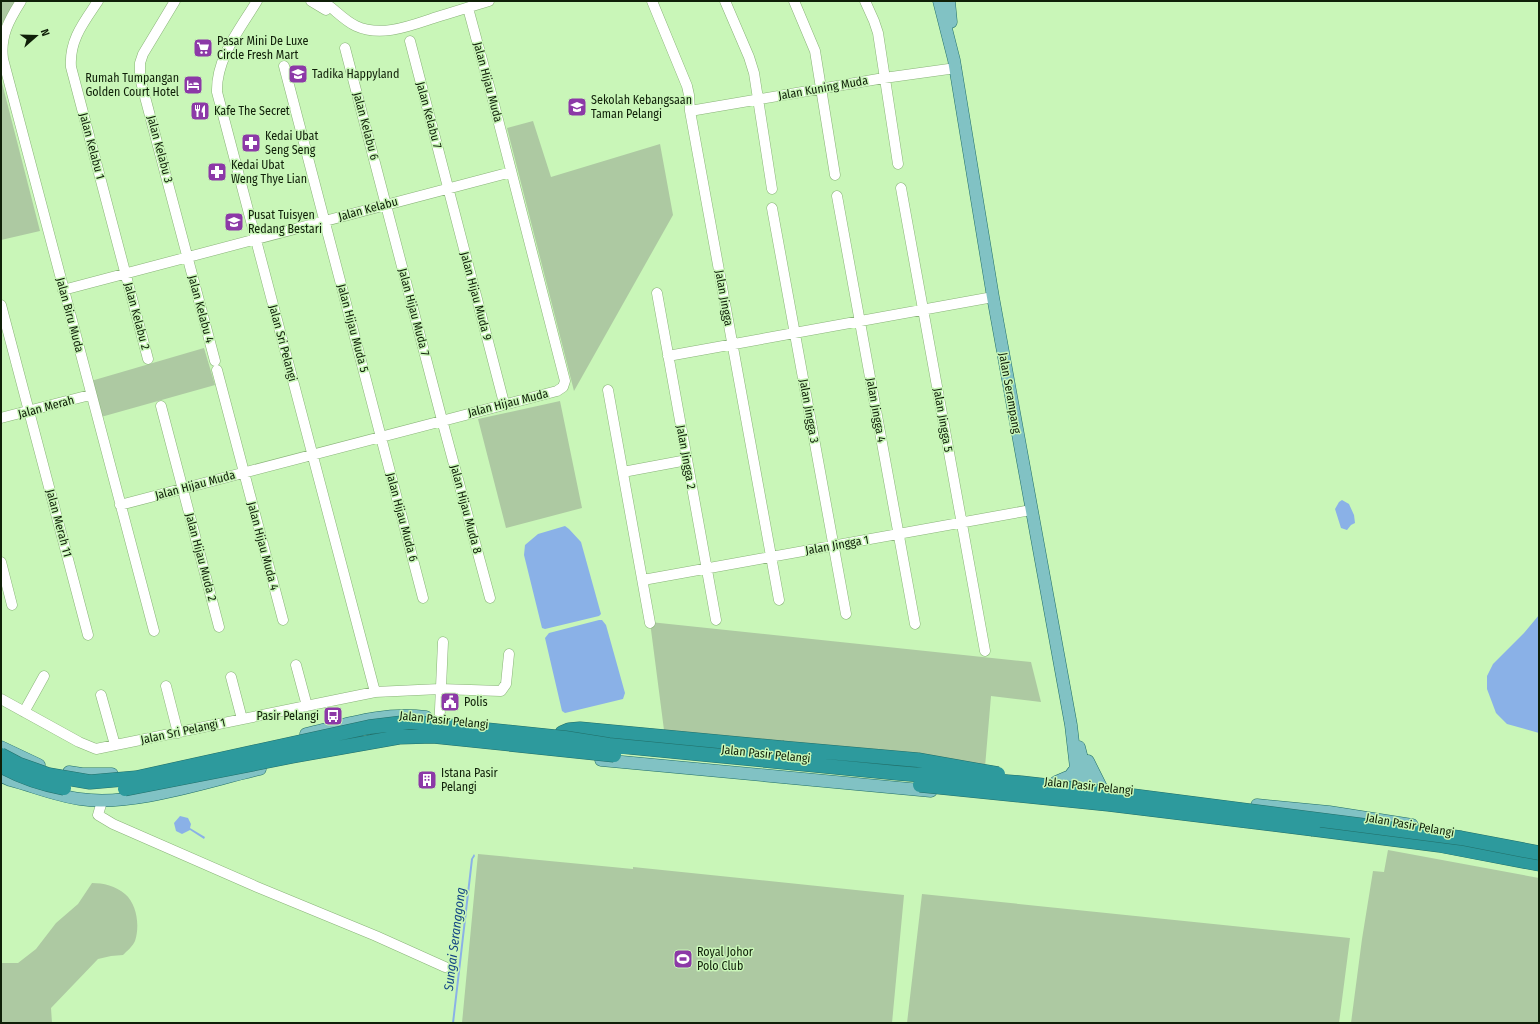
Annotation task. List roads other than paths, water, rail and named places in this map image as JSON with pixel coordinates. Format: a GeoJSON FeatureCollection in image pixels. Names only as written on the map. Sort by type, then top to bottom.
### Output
{"type":"FeatureCollection","features":[{"type":"Feature","properties":{"kind":"highway"},"geometry":{"type":"LineString","coordinates":[[1,755],[18,764],[49,775],[80,781],[116,781],[369,727],[410,722],[633,747],[1110,792],[1461,838],[1539,853]]}},
{"type":"Feature","properties":{"kind":"highway"},"geometry":{"type":"LineString","coordinates":[[562,733],[569,730],[580,729],[918,760],[998,773],[1021,783]]}},
{"type":"Feature","properties":{"kind":"highway"},"geometry":{"type":"LineString","coordinates":[[1,766],[24,777],[42,783],[88,791],[112,790],[147,785],[399,737],[433,736],[919,784],[1191,814],[1439,845],[1539,864]]}},
{"type":"Feature","properties":{"kind":"main road","name":"Jalan Serampang"},"geometry":{"type":"LineString","coordinates":[[940,1],[955,64]]}},
{"type":"Feature","properties":{"kind":"main road","name":"Jalan Serampang"},"geometry":{"type":"LineString","coordinates":[[949,1],[955,64],[993,297],[1071,725],[1076,768],[1081,785]]}},
{"type":"Feature","properties":{"kind":"main road","name":"Jalan Pasir Pelangi"},"geometry":{"type":"LineString","coordinates":[[1,747],[45,768],[82,774],[105,775],[168,766],[373,718],[406,715],[562,733],[928,771],[1056,782],[1260,806],[1329,812],[1539,846]]}},
{"type":"Feature","properties":{"kind":"main road","name":"Jalan Serampang"},"geometry":{"type":"LineString","coordinates":[[1071,725],[1080,748],[1084,764],[1080,803]]}},
{"type":"Feature","properties":{"kind":"main road","name":"Jalan Pasir Pelangi"},"geometry":{"type":"LineString","coordinates":[[1,776],[10,780],[81,799],[102,801],[128,799],[156,795],[306,758],[386,743],[415,741],[463,744],[529,753],[1003,799],[1080,803],[1365,840],[1464,855],[1539,869]]}},
{"type":"Feature","properties":{"kind":"main road"},"geometry":{"type":"LineString","coordinates":[[1080,748],[1101,787]]}},
{"type":"Feature","properties":{"kind":"main road"},"geometry":{"type":"LineString","coordinates":[[1056,782],[1070,776],[1076,768]]}},
{"type":"Feature","properties":{"kind":"main road"},"geometry":{"type":"LineString","coordinates":[[81,799],[82,774]]}},
{"type":"Feature","properties":{"kind":"main road"},"geometry":{"type":"LineString","coordinates":[[102,801],[105,775]]}},
{"type":"Feature","properties":{"kind":"street","name":"Jalan Biru Muda"},"geometry":{"type":"LineString","coordinates":[[21,1],[4,30],[1,50],[90,395],[154,631]]}},
{"type":"Feature","properties":{"kind":"street","name":"Jalan Kelabu 1"},"geometry":{"type":"LineString","coordinates":[[98,1],[77,33],[70,52],[71,67],[126,273]]}},
{"type":"Feature","properties":{"kind":"street","name":"Jalan Kelabu 3"},"geometry":{"type":"LineString","coordinates":[[176,1],[143,54],[140,78],[166,172],[187,257]]}},
{"type":"Feature","properties":{"kind":"street","name":"Jalan Sri Pelangi"},"geometry":{"type":"LineString","coordinates":[[257,1],[224,56],[218,74],[218,99],[375,692]]}},
{"type":"Feature","properties":{"kind":"street"},"geometry":{"type":"LineString","coordinates":[[311,1],[327,11],[336,12]]}},
{"type":"Feature","properties":{"kind":"street"},"geometry":{"type":"LineString","coordinates":[[322,1],[357,26],[377,30],[390,30],[406,26],[489,1]]}},
{"type":"Feature","properties":{"kind":"street","name":"Jalan Jingga"},"geometry":{"type":"LineString","coordinates":[[652,1],[690,95],[690,110],[779,600]]}},
{"type":"Feature","properties":{"kind":"street"},"geometry":{"type":"LineString","coordinates":[[725,1],[749,57],[754,73],[772,189]]}},
{"type":"Feature","properties":{"kind":"street"},"geometry":{"type":"LineString","coordinates":[[794,1],[815,51],[835,175]]}},
{"type":"Feature","properties":{"kind":"street"},"geometry":{"type":"LineString","coordinates":[[865,1],[874,20],[878,34],[898,164]]}},
{"type":"Feature","properties":{"kind":"street","name":"Jalan Hijau Muda"},"geometry":{"type":"LineString","coordinates":[[120,505],[556,391],[563,387],[565,381],[468,8]]}},
{"type":"Feature","properties":{"kind":"street","name":"Jalan Kelabu 7"},"geometry":{"type":"LineString","coordinates":[[410,41],[448,188]]}},
{"type":"Feature","properties":{"kind":"street","name":"Jalan Kelabu 6"},"geometry":{"type":"LineString","coordinates":[[345,48],[386,204]]}},
{"type":"Feature","properties":{"kind":"street","name":"Jalan Kuning Muda"},"geometry":{"type":"LineString","coordinates":[[690,110],[884,78],[955,64]]}},
{"type":"Feature","properties":{"kind":"street","name":"Jalan Hijau Muda 5"},"geometry":{"type":"LineString","coordinates":[[284,66],[381,436]]}},
{"type":"Feature","properties":{"kind":"street","name":"Jalan Kelabu"},"geometry":{"type":"LineString","coordinates":[[63,290],[324,220],[511,172]]}},
{"type":"Feature","properties":{"kind":"street","name":"Jalan Hijau Muda 9"},"geometry":{"type":"LineString","coordinates":[[448,188],[504,404]]}},
{"type":"Feature","properties":{"kind":"street","name":"Jalan Jingga 5"},"geometry":{"type":"LineString","coordinates":[[900,188],[985,651]]}},
{"type":"Feature","properties":{"kind":"street","name":"Jalan Jingga 4"},"geometry":{"type":"LineString","coordinates":[[837,196],[915,624]]}},
{"type":"Feature","properties":{"kind":"street","name":"Jalan Hijau Muda 7"},"geometry":{"type":"LineString","coordinates":[[386,204],[442,420]]}},
{"type":"Feature","properties":{"kind":"street","name":"Jalan Jingga 3"},"geometry":{"type":"LineString","coordinates":[[772,208],[846,614]]}},
{"type":"Feature","properties":{"kind":"street","name":"Jalan Kelabu 4"},"geometry":{"type":"LineString","coordinates":[[187,257],[244,472]]}},
{"type":"Feature","properties":{"kind":"street","name":"Jalan Kelabu 2"},"geometry":{"type":"LineString","coordinates":[[126,273],[148,359]]}},
{"type":"Feature","properties":{"kind":"street","name":"Jalan Jingga 2"},"geometry":{"type":"LineString","coordinates":[[657,293],[716,620]]}},
{"type":"Feature","properties":{"kind":"street"},"geometry":{"type":"LineString","coordinates":[[668,356],[993,297]]}},
{"type":"Feature","properties":{"kind":"street","name":"Jalan Merah 11"},"geometry":{"type":"LineString","coordinates":[[1,305],[88,635]]}},
{"type":"Feature","properties":{"kind":"street"},"geometry":{"type":"LineString","coordinates":[[608,390],[650,623]]}},
{"type":"Feature","properties":{"kind":"street","name":"Jalan Merah"},"geometry":{"type":"LineString","coordinates":[[1,418],[90,395]]}},
{"type":"Feature","properties":{"kind":"street","name":"Jalan Hijau Muda 2"},"geometry":{"type":"LineString","coordinates":[[161,406],[219,627]]}},
{"type":"Feature","properties":{"kind":"street","name":"Jalan Hijau Muda 8"},"geometry":{"type":"LineString","coordinates":[[442,420],[490,598]]}},
{"type":"Feature","properties":{"kind":"street","name":"Jalan Hijau Muda 6"},"geometry":{"type":"LineString","coordinates":[[381,436],[423,598]]}},
{"type":"Feature","properties":{"kind":"street"},"geometry":{"type":"LineString","coordinates":[[623,472],[687,460]]}},
{"type":"Feature","properties":{"kind":"street","name":"Jalan Hijau Muda 4"},"geometry":{"type":"LineString","coordinates":[[244,472],[283,620]]}},
{"type":"Feature","properties":{"kind":"street","name":"Jalan Jingga 1"},"geometry":{"type":"LineString","coordinates":[[643,580],[1031,510]]}},
{"type":"Feature","properties":{"kind":"street"},"geometry":{"type":"LineString","coordinates":[[1,562],[12,605]]}},
{"type":"Feature","properties":{"kind":"street"},"geometry":{"type":"LineString","coordinates":[[438,743],[443,642]]}},
{"type":"Feature","properties":{"kind":"street","name":"Jalan Sri Pelangi 1"},"geometry":{"type":"LineString","coordinates":[[1,699],[96,749],[375,692],[440,689],[500,691],[506,684],[509,654]]}},
{"type":"Feature","properties":{"kind":"street"},"geometry":{"type":"LineString","coordinates":[[296,665],[307,706]]}},
{"type":"Feature","properties":{"kind":"street"},"geometry":{"type":"LineString","coordinates":[[24,712],[44,676]]}},
{"type":"Feature","properties":{"kind":"street"},"geometry":{"type":"LineString","coordinates":[[231,677],[242,719]]}},
{"type":"Feature","properties":{"kind":"street"},"geometry":{"type":"LineString","coordinates":[[166,686],[178,733]]}},
{"type":"Feature","properties":{"kind":"street"},"geometry":{"type":"LineString","coordinates":[[101,694],[115,745]]}},
{"type":"Feature","properties":{"kind":"street"},"geometry":{"type":"LineString","coordinates":[[102,801],[98,815],[113,824],[445,967]]}},
{"type":"Feature","properties":{"kind":"water"},"geometry":{"type":"Polygon","coordinates":[[[1342,500],[1349,504],[1354,515],[1355,523],[1347,530],[1341,528],[1335,509],[1342,500]]]}},
{"type":"Feature","properties":{"kind":"water"},"geometry":{"type":"Polygon","coordinates":[[[565,526],[581,542],[601,614],[599,616],[545,629],[542,628],[524,555],[525,545],[538,534],[565,526]]]}},
{"type":"Feature","properties":{"kind":"water"},"geometry":{"type":"Polygon","coordinates":[[[1539,615],[1539,733],[1507,724],[1496,713],[1487,689],[1487,676],[1493,664],[1524,633],[1539,615]]]}},
{"type":"Feature","properties":{"kind":"water"},"geometry":{"type":"Polygon","coordinates":[[[602,620],[606,625],[625,693],[623,699],[565,713],[562,711],[545,638],[549,633],[602,620]]]}},
{"type":"Feature","properties":{"kind":"water"},"geometry":{"type":"Polygon","coordinates":[[[180,816],[188,818],[191,824],[190,828],[205,837],[204,839],[190,830],[182,834],[176,831],[174,823],[180,816]]]}},
{"type":"Feature","properties":{"kind":"water"},"geometry":{"type":"Polygon","coordinates":[[[474,854],[475,856],[473,859],[454,1023],[452,1023],[471,859],[474,854]]]}},
{"type":"Feature","properties":{"kind":"place","name":"Pasar Mini De Luxe Circle Fresh Mart"},"geometry":{"type":"Point","coordinates":[203,48]}},
{"type":"Feature","properties":{"kind":"place","name":"Tadika Happyland"},"geometry":{"type":"Point","coordinates":[298,74]}},
{"type":"Feature","properties":{"kind":"place","name":"Rumah Tumpangan Golden Court Hotel"},"geometry":{"type":"Point","coordinates":[193,85]}},
{"type":"Feature","properties":{"kind":"place","name":"Sekolah Kebangsaan Taman Pelangi"},"geometry":{"type":"Point","coordinates":[577,107]}},
{"type":"Feature","properties":{"kind":"place","name":"Kafe The Secret"},"geometry":{"type":"Point","coordinates":[200,111]}},
{"type":"Feature","properties":{"kind":"place","name":"Kedai Ubat Seng Seng"},"geometry":{"type":"Point","coordinates":[251,143]}},
{"type":"Feature","properties":{"kind":"place","name":"Kedai Ubat Weng Thye Lian"},"geometry":{"type":"Point","coordinates":[217,172]}},
{"type":"Feature","properties":{"kind":"place","name":"Pusat Tuisyen Redang Bestari"},"geometry":{"type":"Point","coordinates":[234,222]}},
{"type":"Feature","properties":{"kind":"place","name":"Polis"},"geometry":{"type":"Point","coordinates":[450,702]}},
{"type":"Feature","properties":{"kind":"place","name":"Pasir Pelangi"},"geometry":{"type":"Point","coordinates":[333,716]}},
{"type":"Feature","properties":{"kind":"place","name":"Istana Pasir Pelangi"},"geometry":{"type":"Point","coordinates":[427,780]}},
{"type":"Feature","properties":{"kind":"place","name":"Royal Johor Polo Club"},"geometry":{"type":"Point","coordinates":[683,959]}},
{"type":"Feature","properties":{"kind":"water label","name":"Sungai Seranggong"},"geometry":{"type":"Point","coordinates":[454,939]}}]}
